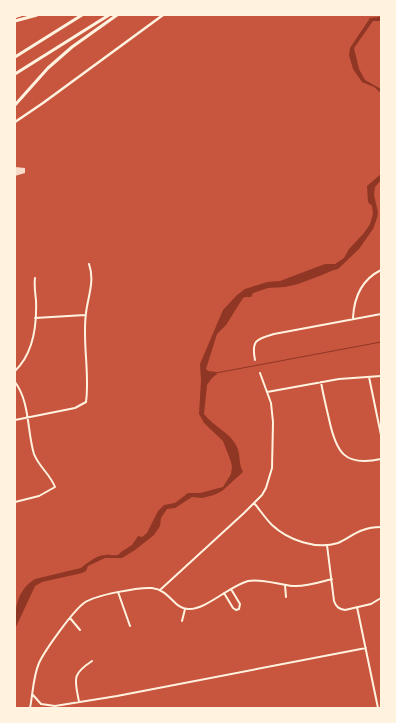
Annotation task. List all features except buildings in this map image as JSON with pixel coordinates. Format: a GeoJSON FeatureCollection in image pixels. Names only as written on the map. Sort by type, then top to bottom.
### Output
{"type":"FeatureCollection","features":[{"type":"Feature","properties":{"kind":"highway"},"geometry":{"type":"LineString","coordinates":[[15,21],[36,15]]}},
{"type":"Feature","properties":{"kind":"highway"},"geometry":{"type":"LineString","coordinates":[[15,57],[82,15]]}},
{"type":"Feature","properties":{"kind":"highway"},"geometry":{"type":"LineString","coordinates":[[15,74],[109,15]]}},
{"type":"Feature","properties":{"kind":"highway"},"geometry":{"type":"LineString","coordinates":[[15,105],[48,68],[72,47],[117,15]]}},
{"type":"Feature","properties":{"kind":"main road"},"geometry":{"type":"LineString","coordinates":[[15,17],[21,15]]}},
{"type":"Feature","properties":{"kind":"main road"},"geometry":{"type":"LineString","coordinates":[[15,122],[163,15]]}},
{"type":"Feature","properties":{"kind":"street"},"geometry":{"type":"LineString","coordinates":[[15,420],[75,408],[86,402],[85,315],[92,280],[92,273],[89,264]]}},
{"type":"Feature","properties":{"kind":"street"},"geometry":{"type":"LineString","coordinates":[[353,318],[357,294],[373,275],[381,270]]}},
{"type":"Feature","properties":{"kind":"street"},"geometry":{"type":"LineString","coordinates":[[15,371],[22,364],[28,352],[34,332],[36,300],[34,288],[36,278]]}},
{"type":"Feature","properties":{"kind":"street"},"geometry":{"type":"LineString","coordinates":[[255,360],[253,348],[258,339],[274,334],[353,318],[381,314]]}},
{"type":"Feature","properties":{"kind":"street"},"geometry":{"type":"LineString","coordinates":[[35,318],[85,315]]}},
{"type":"Feature","properties":{"kind":"street"},"geometry":{"type":"LineString","coordinates":[[160,590],[254,503],[262,495],[266,488],[272,468],[273,422],[270,403],[260,373]]}},
{"type":"Feature","properties":{"kind":"street"},"geometry":{"type":"LineString","coordinates":[[267,392],[339,379],[381,376]]}},
{"type":"Feature","properties":{"kind":"street"},"geometry":{"type":"LineString","coordinates":[[369,377],[381,435]]}},
{"type":"Feature","properties":{"kind":"street"},"geometry":{"type":"LineString","coordinates":[[15,382],[22,395],[34,454],[38,462],[49,475],[55,487],[38,496],[15,502]]}},
{"type":"Feature","properties":{"kind":"street"},"geometry":{"type":"LineString","coordinates":[[320,382],[333,439],[339,450],[352,459],[359,461],[365,462],[381,459]]}},
{"type":"Feature","properties":{"kind":"street"},"geometry":{"type":"LineString","coordinates":[[254,503],[266,518],[282,533],[302,541],[327,545],[340,542],[364,529],[381,527]]}},
{"type":"Feature","properties":{"kind":"street"},"geometry":{"type":"LineString","coordinates":[[327,545],[335,604],[339,608],[345,610],[370,604],[381,598]]}},
{"type":"Feature","properties":{"kind":"street"},"geometry":{"type":"LineString","coordinates":[[30,708],[39,663],[54,638],[78,607],[85,602],[118,592],[147,588],[160,590],[179,607],[192,609],[205,605],[231,589],[252,581],[285,586],[302,586],[332,579]]}},
{"type":"Feature","properties":{"kind":"street"},"geometry":{"type":"LineString","coordinates":[[285,586],[286,597]]}},
{"type":"Feature","properties":{"kind":"street"},"geometry":{"type":"LineString","coordinates":[[224,593],[233,608],[236,610],[239,609],[240,604],[231,589]]}},
{"type":"Feature","properties":{"kind":"street"},"geometry":{"type":"LineString","coordinates":[[118,592],[130,626]]}},
{"type":"Feature","properties":{"kind":"street"},"geometry":{"type":"LineString","coordinates":[[357,607],[378,708]]}},
{"type":"Feature","properties":{"kind":"street"},"geometry":{"type":"LineString","coordinates":[[182,621],[186,609]]}},
{"type":"Feature","properties":{"kind":"street"},"geometry":{"type":"LineString","coordinates":[[70,618],[80,630]]}},
{"type":"Feature","properties":{"kind":"street"},"geometry":{"type":"LineString","coordinates":[[33,694],[41,704],[55,706],[117,696],[366,648]]}},
{"type":"Feature","properties":{"kind":"street"},"geometry":{"type":"LineString","coordinates":[[79,702],[76,676],[81,669],[92,661]]}},
{"type":"Feature","properties":{"kind":"shaded area"},"geometry":{"type":"Polygon","coordinates":[[[381,15],[381,21],[373,21],[354,48],[359,69],[365,80],[381,89],[381,93],[374,87],[362,82],[353,69],[349,55],[350,48],[370,18],[379,17],[381,15]]]}},
{"type":"Feature","properties":{"kind":"shaded area"},"geometry":{"type":"Polygon","coordinates":[[[381,174],[381,180],[375,187],[374,195],[378,212],[377,218],[373,229],[359,249],[338,269],[298,284],[285,287],[268,288],[253,293],[251,297],[243,298],[226,325],[217,334],[206,369],[208,371],[216,372],[217,374],[207,385],[204,414],[233,440],[238,448],[240,466],[243,472],[222,491],[214,495],[202,498],[192,497],[175,508],[167,509],[161,518],[160,526],[154,535],[122,558],[105,558],[88,566],[86,571],[82,573],[42,582],[35,586],[15,629],[15,614],[20,595],[35,579],[81,568],[102,555],[118,555],[132,545],[138,536],[142,537],[147,533],[158,511],[164,505],[175,503],[188,493],[200,493],[223,487],[231,474],[231,462],[223,441],[204,423],[199,414],[201,380],[200,364],[223,310],[245,289],[267,282],[280,281],[325,264],[335,264],[344,258],[349,249],[370,224],[373,214],[372,206],[368,202],[367,186],[381,174]]]}},
{"type":"Feature","properties":{"kind":"waterway"},"geometry":{"type":"LineString","coordinates":[[216,373],[381,342]]}}]}
